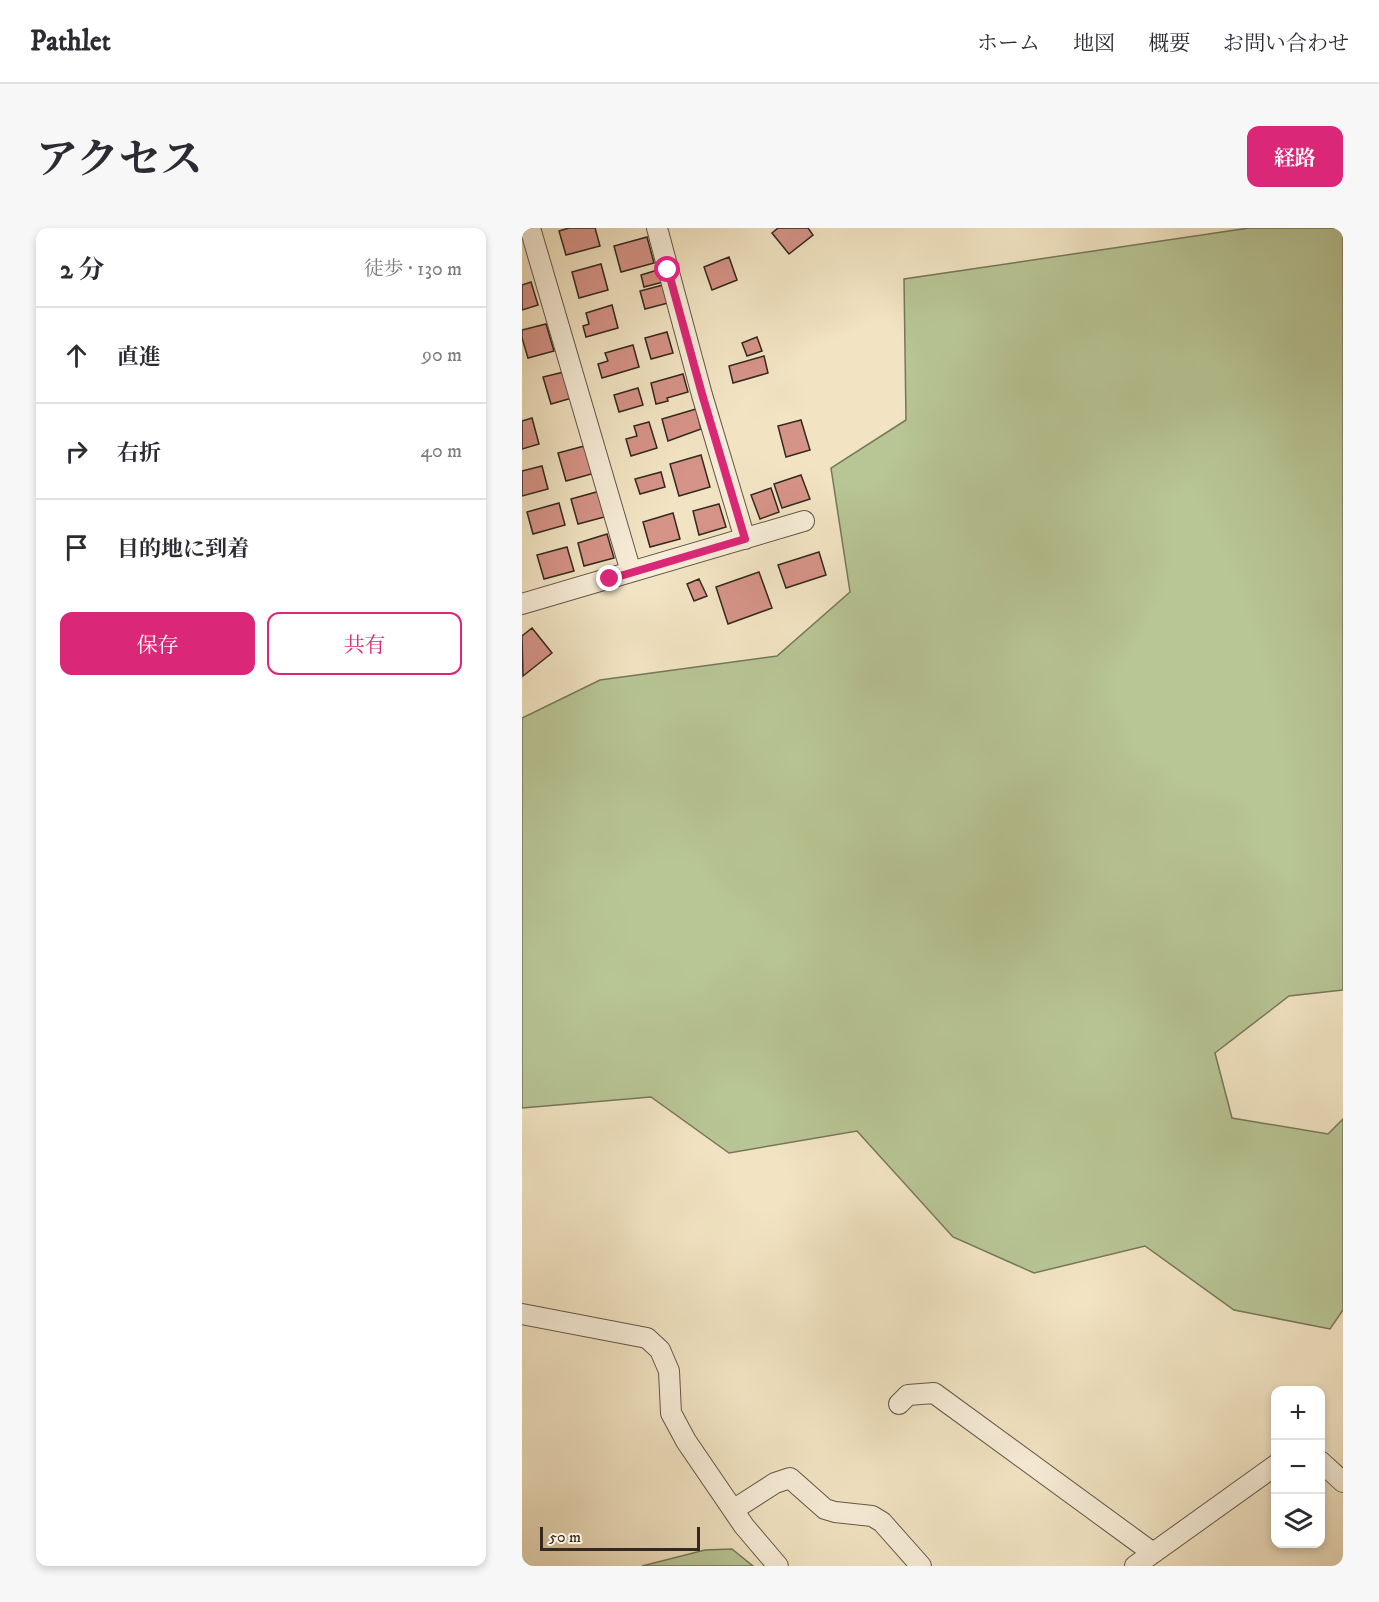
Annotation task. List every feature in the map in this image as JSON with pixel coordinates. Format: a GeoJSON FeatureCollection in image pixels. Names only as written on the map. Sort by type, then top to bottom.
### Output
{"type":"FeatureCollection","features":[{"type":"Feature","properties":{"kind":"street"},"geometry":{"type":"LineString","coordinates":[[530,228],[631,572]]}},
{"type":"Feature","properties":{"kind":"street"},"geometry":{"type":"LineString","coordinates":[[657,228],[702,394],[745,539]]}},
{"type":"Feature","properties":{"kind":"street"},"geometry":{"type":"LineString","coordinates":[[523,600],[631,572],[804,521]]}},
{"type":"Feature","properties":{"kind":"street"},"geometry":{"type":"LineString","coordinates":[[522,1314],[647,1338],[660,1350],[669,1371],[671,1413],[686,1441],[744,1526],[778,1566]]}},
{"type":"Feature","properties":{"kind":"street"},"geometry":{"type":"LineString","coordinates":[[899,1404],[908,1395],[934,1393],[1153,1553]]}},
{"type":"Feature","properties":{"kind":"street"},"geometry":{"type":"LineString","coordinates":[[1325,1466],[1343,1482]]}},
{"type":"Feature","properties":{"kind":"street"},"geometry":{"type":"LineString","coordinates":[[1135,1566],[1271,1468]]}},
{"type":"Feature","properties":{"kind":"street"},"geometry":{"type":"LineString","coordinates":[[733,1510],[775,1484],[790,1478],[825,1509],[872,1516],[882,1522],[921,1566]]}},
{"type":"Feature","properties":{"kind":"green space"},"geometry":{"type":"Polygon","coordinates":[[[1249,228],[1343,228],[1343,990],[1289,996],[1215,1053],[1232,1118],[1328,1134],[1343,1119],[1343,1310],[1330,1329],[1234,1310],[1145,1246],[1034,1273],[953,1237],[857,1131],[729,1153],[651,1097],[522,1108],[522,718],[600,680],[777,656],[850,592],[831,468],[906,420],[904,279],[1249,228]]]}},
{"type":"Feature","properties":{"kind":"green space"},"geometry":{"type":"Polygon","coordinates":[[[732,1549],[753,1566],[642,1566],[705,1550],[732,1549]]]}},
{"type":"Feature","properties":{"kind":"building"},"geometry":{"type":"Polygon","coordinates":[[[569,228],[595,228],[600,246],[566,255],[559,231],[569,228]]]}},
{"type":"Feature","properties":{"kind":"building"},"geometry":{"type":"Polygon","coordinates":[[[778,228],[808,228],[813,235],[789,254],[772,233],[778,228]]]}},
{"type":"Feature","properties":{"kind":"building"},"geometry":{"type":"Polygon","coordinates":[[[647,237],[654,263],[621,272],[614,246],[647,237]]]}},
{"type":"Feature","properties":{"kind":"building"},"geometry":{"type":"Polygon","coordinates":[[[729,257],[737,280],[712,290],[704,267],[729,257]]]}},
{"type":"Feature","properties":{"kind":"building"},"geometry":{"type":"Polygon","coordinates":[[[601,264],[608,290],[579,298],[572,272],[601,264]]]}},
{"type":"Feature","properties":{"kind":"building"},"geometry":{"type":"Polygon","coordinates":[[[664,268],[667,281],[644,287],[641,275],[664,268]]]}},
{"type":"Feature","properties":{"kind":"building"},"geometry":{"type":"Polygon","coordinates":[[[531,282],[538,305],[522,310],[522,285],[531,282]]]}},
{"type":"Feature","properties":{"kind":"building"},"geometry":{"type":"Polygon","coordinates":[[[663,285],[668,303],[645,309],[640,291],[663,285]]]}},
{"type":"Feature","properties":{"kind":"building"},"geometry":{"type":"Polygon","coordinates":[[[612,305],[618,328],[586,337],[583,326],[589,324],[586,313],[612,305]]]}},
{"type":"Feature","properties":{"kind":"building"},"geometry":{"type":"Polygon","coordinates":[[[546,324],[554,351],[528,358],[522,330],[546,324]]]}},
{"type":"Feature","properties":{"kind":"building"},"geometry":{"type":"Polygon","coordinates":[[[667,332],[673,353],[651,359],[645,338],[667,332]]]}},
{"type":"Feature","properties":{"kind":"building"},"geometry":{"type":"Polygon","coordinates":[[[757,337],[762,351],[747,356],[742,343],[757,337]]]}},
{"type":"Feature","properties":{"kind":"building"},"geometry":{"type":"Polygon","coordinates":[[[633,345],[639,367],[602,378],[598,364],[608,361],[605,353],[633,345]]]}},
{"type":"Feature","properties":{"kind":"building"},"geometry":{"type":"Polygon","coordinates":[[[764,356],[768,373],[733,383],[729,366],[764,356]]]}},
{"type":"Feature","properties":{"kind":"building"},"geometry":{"type":"Polygon","coordinates":[[[564,372],[572,398],[551,404],[543,377],[564,372]]]}},
{"type":"Feature","properties":{"kind":"building"},"geometry":{"type":"Polygon","coordinates":[[[683,374],[688,392],[656,404],[651,383],[683,374]]]}},
{"type":"Feature","properties":{"kind":"building"},"geometry":{"type":"Polygon","coordinates":[[[638,388],[643,405],[619,412],[614,395],[638,388]]]}},
{"type":"Feature","properties":{"kind":"building"},"geometry":{"type":"Polygon","coordinates":[[[696,409],[701,429],[668,441],[662,419],[696,409]]]}},
{"type":"Feature","properties":{"kind":"building"},"geometry":{"type":"Polygon","coordinates":[[[532,418],[539,444],[522,449],[522,421],[532,418]]]}},
{"type":"Feature","properties":{"kind":"building"},"geometry":{"type":"Polygon","coordinates":[[[801,420],[810,450],[786,457],[778,426],[801,420]]]}},
{"type":"Feature","properties":{"kind":"building"},"geometry":{"type":"Polygon","coordinates":[[[649,422],[657,448],[631,456],[626,439],[637,436],[634,426],[649,422]]]}},
{"type":"Feature","properties":{"kind":"building"},"geometry":{"type":"Polygon","coordinates":[[[588,445],[595,473],[566,481],[558,453],[588,445]]]}},
{"type":"Feature","properties":{"kind":"building"},"geometry":{"type":"Polygon","coordinates":[[[701,455],[710,487],[679,496],[670,464],[701,455]]]}},
{"type":"Feature","properties":{"kind":"building"},"geometry":{"type":"Polygon","coordinates":[[[542,466],[548,489],[522,496],[522,471],[542,466]]]}},
{"type":"Feature","properties":{"kind":"building"},"geometry":{"type":"Polygon","coordinates":[[[661,472],[665,487],[640,494],[635,479],[661,472]]]}},
{"type":"Feature","properties":{"kind":"building"},"geometry":{"type":"Polygon","coordinates":[[[801,475],[810,499],[782,508],[774,484],[801,475]]]}},
{"type":"Feature","properties":{"kind":"building"},"geometry":{"type":"Polygon","coordinates":[[[771,488],[779,512],[760,519],[751,495],[771,488]]]}},
{"type":"Feature","properties":{"kind":"building"},"geometry":{"type":"Polygon","coordinates":[[[600,491],[608,516],[578,524],[571,499],[600,491]]]}},
{"type":"Feature","properties":{"kind":"building"},"geometry":{"type":"Polygon","coordinates":[[[559,503],[565,525],[533,534],[527,512],[559,503]]]}},
{"type":"Feature","properties":{"kind":"building"},"geometry":{"type":"Polygon","coordinates":[[[719,504],[726,527],[699,535],[693,511],[719,504]]]}},
{"type":"Feature","properties":{"kind":"building"},"geometry":{"type":"Polygon","coordinates":[[[673,513],[680,539],[650,547],[643,522],[673,513]]]}},
{"type":"Feature","properties":{"kind":"building"},"geometry":{"type":"Polygon","coordinates":[[[607,534],[614,558],[584,566],[578,543],[607,534]]]}},
{"type":"Feature","properties":{"kind":"building"},"geometry":{"type":"Polygon","coordinates":[[[567,547],[574,571],[544,579],[537,555],[567,547]]]}},
{"type":"Feature","properties":{"kind":"building"},"geometry":{"type":"Polygon","coordinates":[[[819,552],[826,575],[786,588],[778,565],[819,552]]]}},
{"type":"Feature","properties":{"kind":"building"},"geometry":{"type":"Polygon","coordinates":[[[759,572],[772,608],[728,624],[716,587],[759,572]]]}},
{"type":"Feature","properties":{"kind":"building"},"geometry":{"type":"Polygon","coordinates":[[[699,579],[707,596],[694,601],[687,584],[699,579]]]}},
{"type":"Feature","properties":{"kind":"building"},"geometry":{"type":"Polygon","coordinates":[[[532,628],[552,653],[523,676],[522,636],[532,628]]]}},
{"type":"Feature","properties":{"kind":"route"},"geometry":{"type":"LineString","coordinates":[[610,579],[745,539],[668,270]]}}]}
